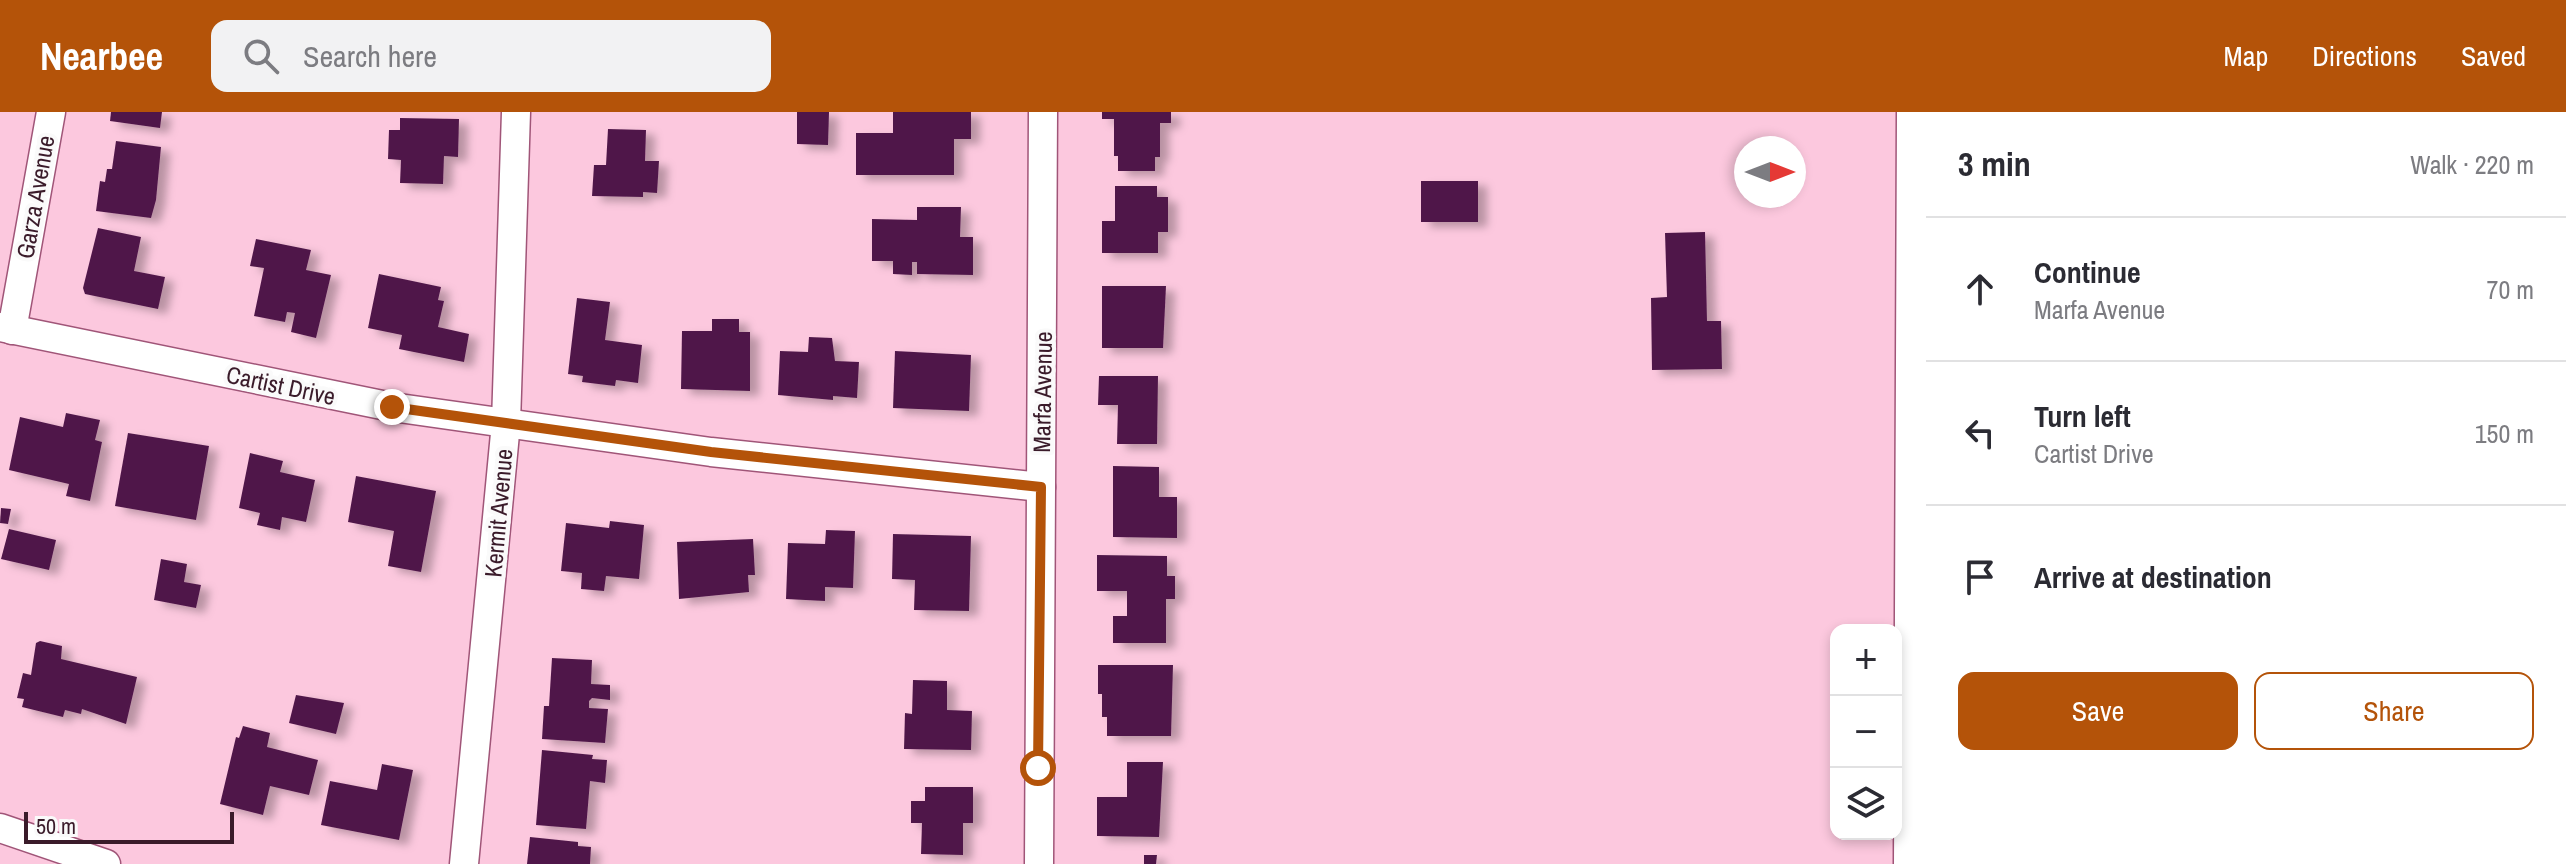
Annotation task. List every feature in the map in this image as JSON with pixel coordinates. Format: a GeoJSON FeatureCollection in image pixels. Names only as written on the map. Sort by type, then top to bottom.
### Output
{"type":"FeatureCollection","features":[{"type":"Feature","properties":{"kind":"street","name":"Garza Avenue"},"geometry":{"type":"LineString","coordinates":[[6,329],[51,112]]}},
{"type":"Feature","properties":{"kind":"street","name":"Kermit Avenue"},"geometry":{"type":"LineString","coordinates":[[464,864],[506,423],[516,112]]}},
{"type":"Feature","properties":{"kind":"street","name":"Marfa Avenue"},"geometry":{"type":"LineString","coordinates":[[1039,864],[1043,112]]}},
{"type":"Feature","properties":{"kind":"street"},"geometry":{"type":"LineString","coordinates":[[1914,864],[1917,112]]}},
{"type":"Feature","properties":{"kind":"street","name":"Cartist Drive"},"geometry":{"type":"LineString","coordinates":[[6,329],[392,407],[711,452],[1041,487]]}},
{"type":"Feature","properties":{"kind":"street"},"geometry":{"type":"LineString","coordinates":[[0,828],[106,864]]}},
{"type":"Feature","properties":{"kind":"building"},"geometry":{"type":"Polygon","coordinates":[[[111,112],[162,112],[160,128],[110,121],[111,112]]]}},
{"type":"Feature","properties":{"kind":"building"},"geometry":{"type":"Polygon","coordinates":[[[797,112],[829,112],[828,145],[797,144],[797,112]]]}},
{"type":"Feature","properties":{"kind":"building"},"geometry":{"type":"Polygon","coordinates":[[[893,112],[971,112],[971,139],[954,139],[954,175],[856,175],[856,133],[893,133],[893,112]]]}},
{"type":"Feature","properties":{"kind":"building"},"geometry":{"type":"Polygon","coordinates":[[[1102,112],[1171,112],[1171,123],[1160,123],[1160,157],[1155,157],[1155,171],[1118,171],[1118,156],[1114,156],[1114,119],[1102,119],[1102,112]]]}},
{"type":"Feature","properties":{"kind":"building"},"geometry":{"type":"Polygon","coordinates":[[[400,118],[459,119],[458,157],[444,156],[443,184],[400,183],[401,160],[388,159],[389,130],[400,130],[400,118]]]}},
{"type":"Feature","properties":{"kind":"building"},"geometry":{"type":"Polygon","coordinates":[[[608,129],[646,130],[645,161],[659,161],[657,193],[643,192],[643,197],[592,196],[594,165],[606,165],[608,129]]]}},
{"type":"Feature","properties":{"kind":"building"},"geometry":{"type":"Polygon","coordinates":[[[116,141],[161,147],[156,200],[151,218],[96,211],[100,181],[105,182],[107,169],[112,169],[116,141]]]}},
{"type":"Feature","properties":{"kind":"building"},"geometry":{"type":"Polygon","coordinates":[[[1421,181],[1478,181],[1478,222],[1421,222],[1421,181]]]}},
{"type":"Feature","properties":{"kind":"building"},"geometry":{"type":"Polygon","coordinates":[[[1115,186],[1157,186],[1157,197],[1168,197],[1168,232],[1158,232],[1158,253],[1102,253],[1102,221],[1115,221],[1115,186]]]}},
{"type":"Feature","properties":{"kind":"building"},"geometry":{"type":"Polygon","coordinates":[[[917,207],[961,207],[960,237],[973,237],[973,275],[917,274],[917,262],[912,262],[912,275],[893,274],[893,261],[872,261],[872,219],[917,220],[917,207]]]}},
{"type":"Feature","properties":{"kind":"building"},"geometry":{"type":"Polygon","coordinates":[[[98,228],[141,237],[134,271],[165,277],[158,309],[85,294],[83,288],[98,228]]]}},
{"type":"Feature","properties":{"kind":"building"},"geometry":{"type":"Polygon","coordinates":[[[1705,232],[1707,321],[1721,321],[1722,369],[1652,370],[1651,298],[1667,297],[1665,233],[1705,232]]]}},
{"type":"Feature","properties":{"kind":"building"},"geometry":{"type":"Polygon","coordinates":[[[256,239],[311,250],[306,270],[331,275],[316,338],[291,332],[295,313],[287,312],[285,322],[254,316],[264,268],[250,266],[256,239]]]}},
{"type":"Feature","properties":{"kind":"building"},"geometry":{"type":"Polygon","coordinates":[[[379,274],[441,287],[438,300],[444,301],[438,327],[469,334],[464,362],[399,349],[402,335],[368,328],[379,274]]]}},
{"type":"Feature","properties":{"kind":"building"},"geometry":{"type":"Polygon","coordinates":[[[1102,286],[1166,286],[1163,348],[1102,348],[1102,286]]]}},
{"type":"Feature","properties":{"kind":"building"},"geometry":{"type":"Polygon","coordinates":[[[577,298],[610,302],[605,340],[642,345],[638,383],[616,380],[615,386],[582,382],[583,376],[568,374],[577,298]]]}},
{"type":"Feature","properties":{"kind":"building"},"geometry":{"type":"Polygon","coordinates":[[[712,319],[739,319],[739,332],[750,332],[750,391],[681,389],[682,331],[712,331],[712,319]]]}},
{"type":"Feature","properties":{"kind":"building"},"geometry":{"type":"Polygon","coordinates":[[[809,337],[832,338],[835,361],[859,362],[857,398],[833,396],[833,400],[778,395],[780,351],[808,352],[809,337]]]}},
{"type":"Feature","properties":{"kind":"building"},"geometry":{"type":"Polygon","coordinates":[[[895,351],[971,355],[969,411],[893,408],[895,351]]]}},
{"type":"Feature","properties":{"kind":"building"},"geometry":{"type":"Polygon","coordinates":[[[1099,376],[1158,376],[1157,444],[1117,444],[1118,405],[1098,405],[1099,376]]]}},
{"type":"Feature","properties":{"kind":"building"},"geometry":{"type":"Polygon","coordinates":[[[66,413],[100,420],[95,440],[102,442],[90,501],[66,496],[69,484],[9,470],[20,417],[63,427],[66,413]]]}},
{"type":"Feature","properties":{"kind":"building"},"geometry":{"type":"Polygon","coordinates":[[[128,433],[209,446],[196,520],[115,506],[128,433]]]}},
{"type":"Feature","properties":{"kind":"building"},"geometry":{"type":"Polygon","coordinates":[[[250,453],[283,461],[280,472],[315,480],[306,522],[282,517],[280,530],[257,525],[260,513],[239,508],[250,453]]]}},
{"type":"Feature","properties":{"kind":"building"},"geometry":{"type":"Polygon","coordinates":[[[1113,466],[1159,467],[1159,497],[1177,497],[1177,538],[1113,537],[1113,466]]]}},
{"type":"Feature","properties":{"kind":"building"},"geometry":{"type":"Polygon","coordinates":[[[356,476],[436,491],[421,572],[388,566],[394,531],[348,522],[356,476]]]}},
{"type":"Feature","properties":{"kind":"building"},"geometry":{"type":"Polygon","coordinates":[[[1,508],[11,509],[8,524],[0,523],[1,508]]]}},
{"type":"Feature","properties":{"kind":"building"},"geometry":{"type":"Polygon","coordinates":[[[610,521],[644,525],[639,579],[606,576],[604,591],[581,589],[582,573],[561,571],[566,523],[609,528],[610,521]]]}},
{"type":"Feature","properties":{"kind":"building"},"geometry":{"type":"Polygon","coordinates":[[[9,529],[56,540],[49,570],[1,559],[9,529]]]}},
{"type":"Feature","properties":{"kind":"building"},"geometry":{"type":"Polygon","coordinates":[[[826,530],[855,531],[853,588],[825,587],[825,601],[786,599],[788,543],[825,544],[826,530]]]}},
{"type":"Feature","properties":{"kind":"building"},"geometry":{"type":"Polygon","coordinates":[[[893,534],[971,536],[969,611],[914,610],[915,580],[892,579],[893,534]]]}},
{"type":"Feature","properties":{"kind":"building"},"geometry":{"type":"Polygon","coordinates":[[[753,539],[755,575],[748,575],[749,592],[679,599],[677,542],[753,539]]]}},
{"type":"Feature","properties":{"kind":"building"},"geometry":{"type":"Polygon","coordinates":[[[1097,555],[1167,556],[1167,576],[1175,576],[1175,599],[1166,599],[1166,643],[1113,643],[1113,616],[1127,616],[1127,591],[1097,591],[1097,555]]]}},
{"type":"Feature","properties":{"kind":"building"},"geometry":{"type":"Polygon","coordinates":[[[161,559],[187,564],[184,582],[201,585],[196,608],[154,600],[161,559]]]}},
{"type":"Feature","properties":{"kind":"building"},"geometry":{"type":"Polygon","coordinates":[[[40,641],[62,646],[61,659],[137,677],[126,724],[82,709],[81,714],[65,710],[63,717],[22,707],[24,699],[17,698],[23,673],[31,675],[36,643],[40,641]]]}},
{"type":"Feature","properties":{"kind":"building"},"geometry":{"type":"Polygon","coordinates":[[[552,658],[592,660],[591,684],[610,685],[610,700],[592,698],[589,701],[589,708],[608,709],[605,743],[542,739],[544,706],[549,706],[552,658]]]}},
{"type":"Feature","properties":{"kind":"building"},"geometry":{"type":"Polygon","coordinates":[[[1098,665],[1173,665],[1171,736],[1107,736],[1107,717],[1102,717],[1102,694],[1098,694],[1098,665]]]}},
{"type":"Feature","properties":{"kind":"building"},"geometry":{"type":"Polygon","coordinates":[[[913,680],[947,681],[947,710],[972,711],[971,750],[904,749],[905,713],[912,714],[913,680]]]}},
{"type":"Feature","properties":{"kind":"building"},"geometry":{"type":"Polygon","coordinates":[[[296,695],[344,703],[336,734],[289,723],[296,695]]]}},
{"type":"Feature","properties":{"kind":"building"},"geometry":{"type":"Polygon","coordinates":[[[243,726],[270,733],[267,747],[318,760],[309,795],[270,786],[263,815],[220,804],[236,737],[239,738],[243,726]]]}},
{"type":"Feature","properties":{"kind":"building"},"geometry":{"type":"Polygon","coordinates":[[[542,750],[593,755],[592,759],[607,760],[605,783],[590,781],[586,829],[536,825],[542,750]]]}},
{"type":"Feature","properties":{"kind":"building"},"geometry":{"type":"Polygon","coordinates":[[[1127,762],[1163,762],[1159,837],[1097,836],[1097,797],[1127,797],[1127,762]]]}},
{"type":"Feature","properties":{"kind":"building"},"geometry":{"type":"Polygon","coordinates":[[[382,764],[413,770],[399,840],[321,825],[330,781],[377,790],[382,764]]]}},
{"type":"Feature","properties":{"kind":"building"},"geometry":{"type":"Polygon","coordinates":[[[925,787],[973,787],[973,823],[963,823],[963,855],[921,854],[922,823],[911,823],[911,801],[925,801],[925,787]]]}},
{"type":"Feature","properties":{"kind":"building"},"geometry":{"type":"Polygon","coordinates":[[[530,837],[578,842],[578,846],[591,847],[590,864],[527,864],[530,837]]]}},
{"type":"Feature","properties":{"kind":"building"},"geometry":{"type":"Polygon","coordinates":[[[1144,855],[1157,855],[1156,864],[1144,864],[1144,855]]]}},
{"type":"Feature","properties":{"kind":"route"},"geometry":{"type":"LineString","coordinates":[[392,407],[711,452],[1041,487],[1038,768]]}}]}
